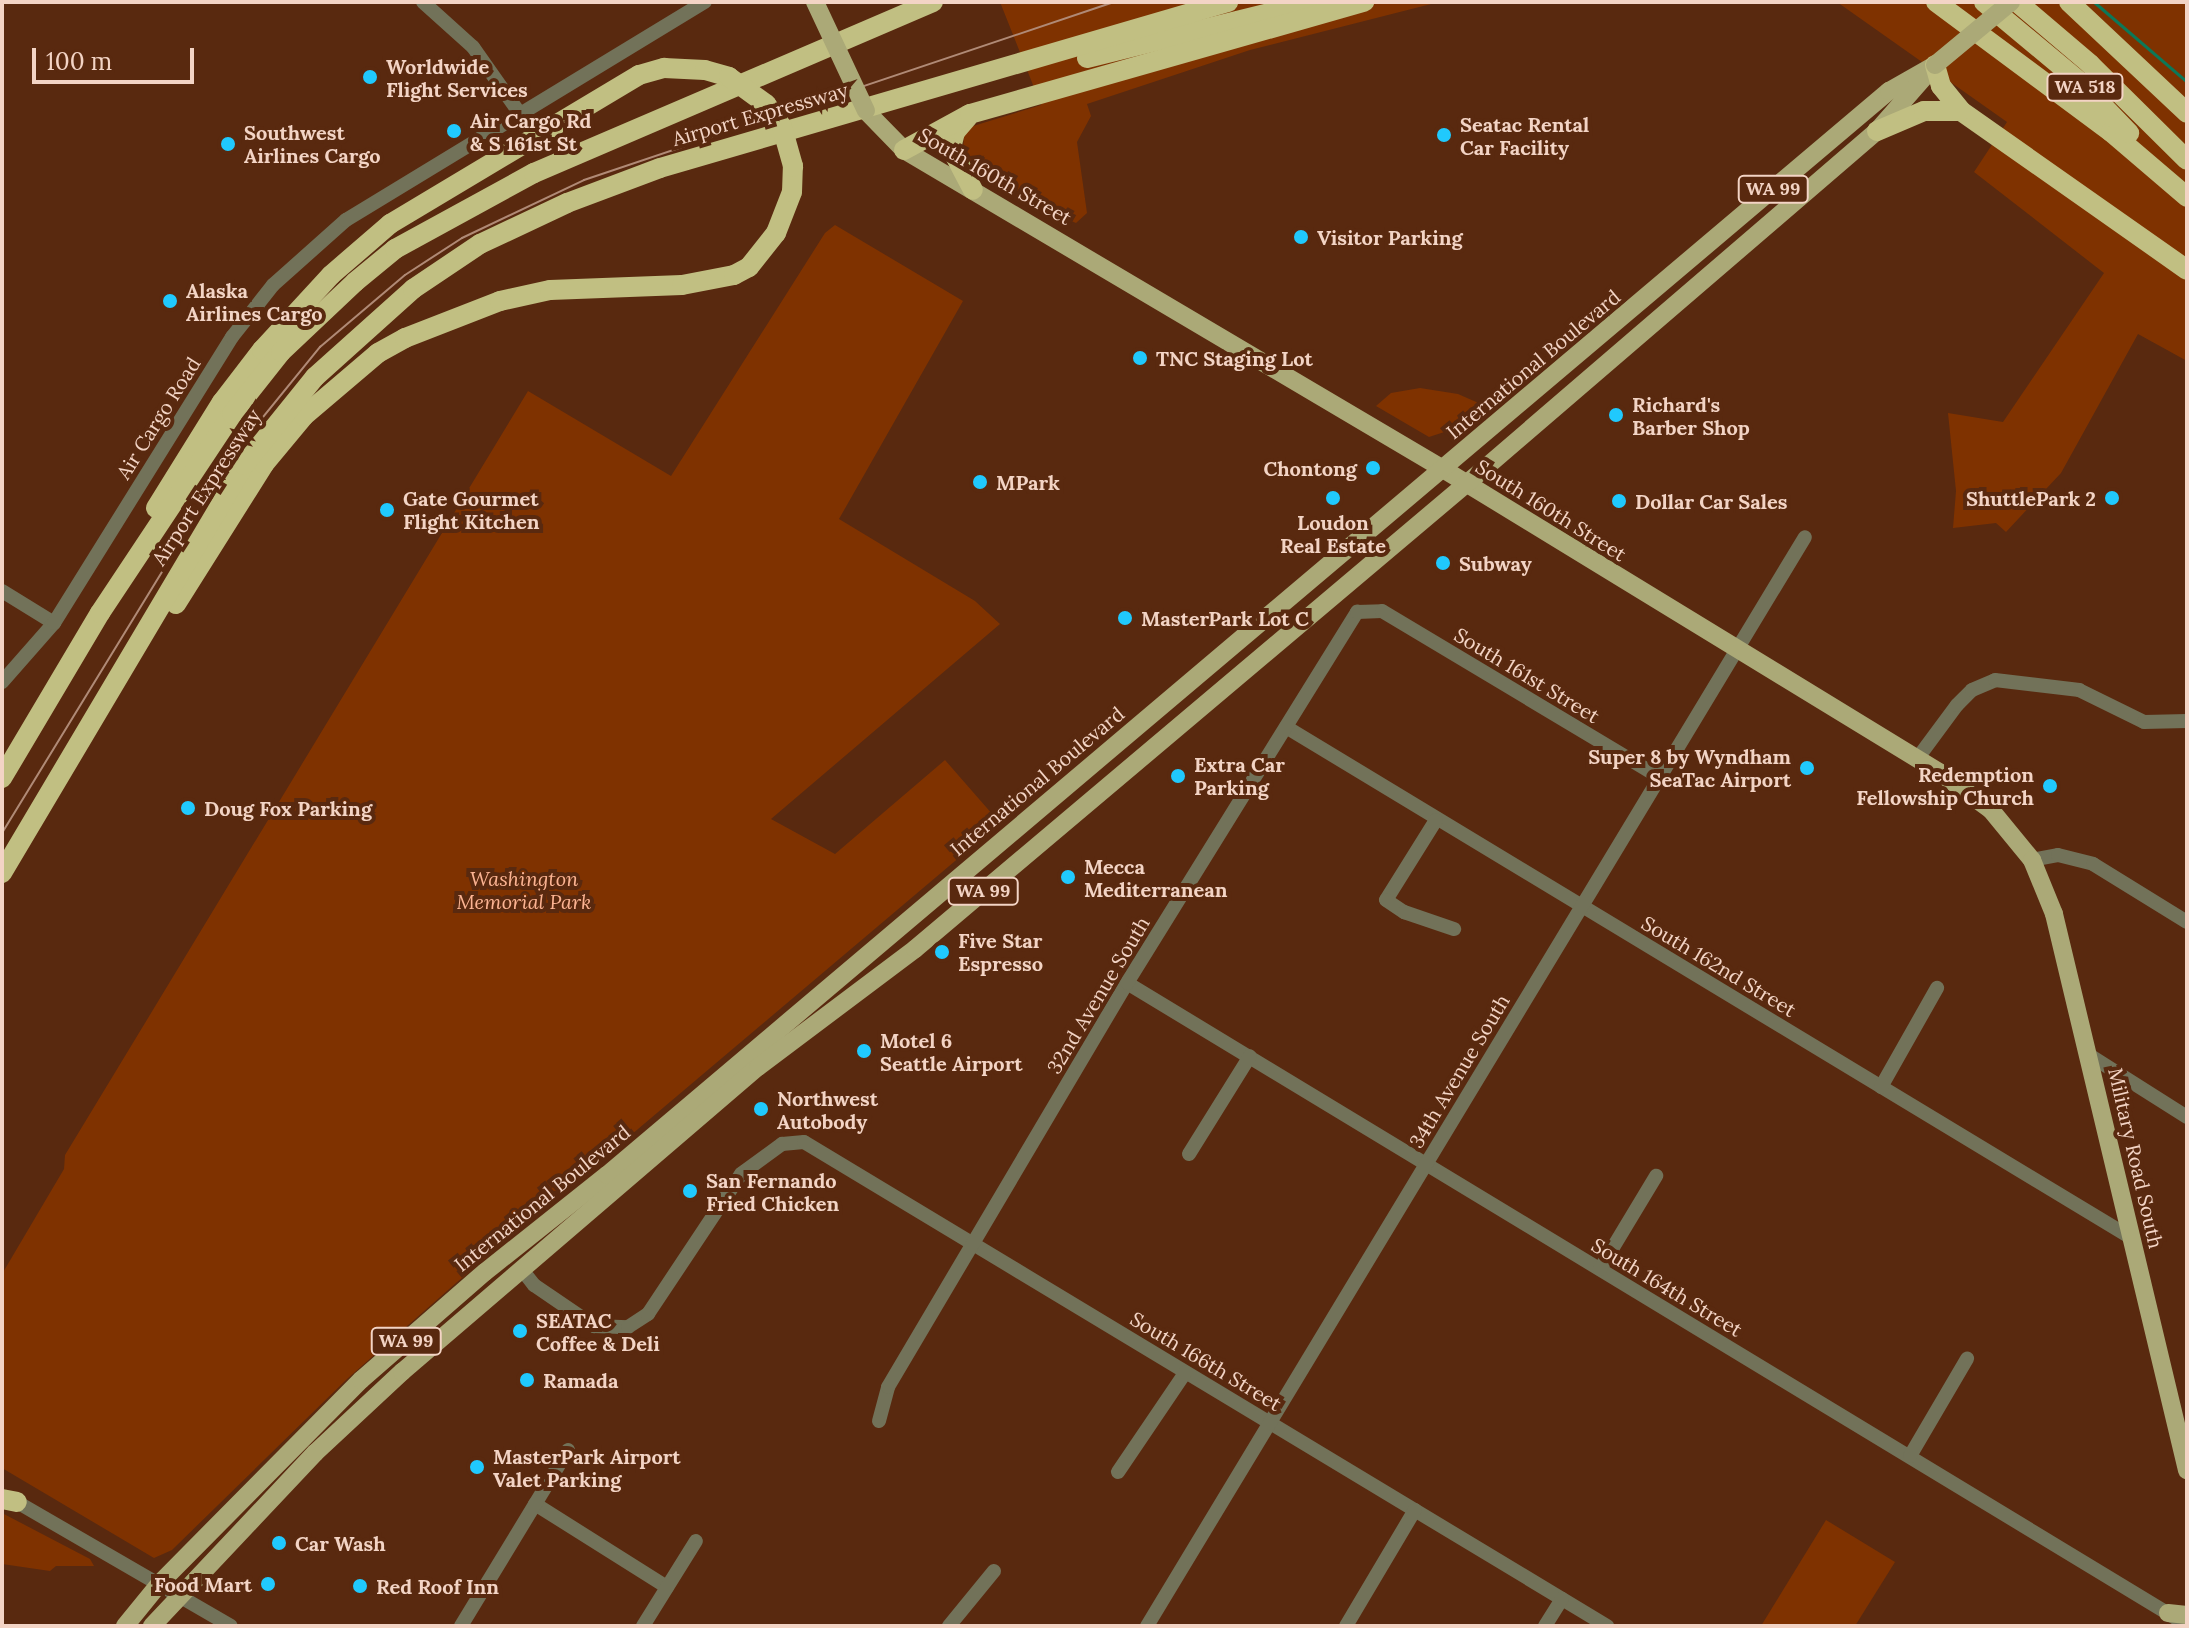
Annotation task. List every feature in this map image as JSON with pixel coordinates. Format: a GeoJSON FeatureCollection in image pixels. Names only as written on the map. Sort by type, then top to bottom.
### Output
{"type":"FeatureCollection","features":[{"type":"Feature","properties":{"kind":"highway"},"geometry":{"type":"LineString","coordinates":[[887,20],[919,2]]}},
{"type":"Feature","properties":{"kind":"highway"},"geometry":{"type":"LineString","coordinates":[[887,20],[933,2]]}},
{"type":"Feature","properties":{"kind":"highway"},"geometry":{"type":"LineString","coordinates":[[954,84],[1228,2]]}},
{"type":"Feature","properties":{"kind":"highway"},"geometry":{"type":"LineString","coordinates":[[954,84],[993,82],[1314,2]]}},
{"type":"Feature","properties":{"kind":"highway"},"geometry":{"type":"LineString","coordinates":[[904,150],[970,114],[1364,2]]}},
{"type":"Feature","properties":{"kind":"highway"},"geometry":{"type":"LineString","coordinates":[[1936,2],[2180,191]]}},
{"type":"Feature","properties":{"kind":"highway","name":"WA 518"},"geometry":{"type":"LineString","coordinates":[[1984,2],[2080,82],[2180,191]]}},
{"type":"Feature","properties":{"kind":"highway","name":"WA 518"},"geometry":{"type":"LineString","coordinates":[[2014,2],[2090,64],[2187,160]]}},
{"type":"Feature","properties":{"kind":"highway"},"geometry":{"type":"LineString","coordinates":[[2069,2],[2187,113]]}},
{"type":"Feature","properties":{"kind":"highway","name":"Airport Expressway"},"geometry":{"type":"LineString","coordinates":[[2,778],[100,613],[252,386],[334,299],[395,249],[534,173],[887,20]]}},
{"type":"Feature","properties":{"kind":"highway"},"geometry":{"type":"LineString","coordinates":[[1935,65],[1941,86],[1961,111],[2187,270]]}},
{"type":"Feature","properties":{"kind":"highway"},"geometry":{"type":"LineString","coordinates":[[65,770],[127,684],[264,464],[304,416],[354,371],[405,338],[500,301],[550,290],[682,285],[734,275],[749,267],[776,233],[792,192],[793,166],[782,127],[766,104],[729,77],[705,70],[664,68],[639,75],[438,192],[390,224],[331,275],[222,402],[179,466],[100,613]]}},
{"type":"Feature","properties":{"kind":"highway","name":"Airport Expressway"},"geometry":{"type":"LineString","coordinates":[[2,873],[244,465],[315,377],[413,289],[480,244],[567,203],[754,137],[954,84]]}},
{"type":"Feature","properties":{"kind":"highway"},"geometry":{"type":"LineString","coordinates":[[1877,131],[1924,111],[1961,111]]}},
{"type":"Feature","properties":{"kind":"highway"},"geometry":{"type":"LineString","coordinates":[[970,114],[955,132],[951,148],[973,190]]}},
{"type":"Feature","properties":{"kind":"main road","name":"South 160th Street"},"geometry":{"type":"LineString","coordinates":[[815,2],[852,90],[874,124],[904,150],[1443,469],[1917,759],[1991,810],[2032,860]]}},
{"type":"Feature","properties":{"kind":"main road","name":"International Boulevard"},"geometry":{"type":"LineString","coordinates":[[125,1626],[160,1583],[361,1380],[1889,91],[1935,65],[2014,2]]}},
{"type":"Feature","properties":{"kind":"main road","name":"International Boulevard"},"geometry":{"type":"LineString","coordinates":[[152,1626],[343,1427],[755,1070],[915,949],[1877,131],[1935,65]]}},
{"type":"Feature","properties":{"kind":"main road","name":"Military Road South"},"geometry":{"type":"LineString","coordinates":[[2032,860],[2054,914],[2187,1470]]}},
{"type":"Feature","properties":{"kind":"main road"},"geometry":{"type":"LineString","coordinates":[[523,1271],[525,1255],[545,1225]]}},
{"type":"Feature","properties":{"kind":"street"},"geometry":{"type":"LineString","coordinates":[[423,2],[475,49],[518,111]]}},
{"type":"Feature","properties":{"kind":"street","name":"Air Cargo Road"},"geometry":{"type":"LineString","coordinates":[[2,682],[54,623],[232,337],[273,285],[346,220],[518,111],[705,2]]}},
{"type":"Feature","properties":{"kind":"street","name":"34th Avenue South"},"geometry":{"type":"LineString","coordinates":[[1147,1626],[1735,648],[1805,537]]}},
{"type":"Feature","properties":{"kind":"street"},"geometry":{"type":"LineString","coordinates":[[2,591],[54,623]]}},
{"type":"Feature","properties":{"kind":"street","name":"32nd Avenue South"},"geometry":{"type":"LineString","coordinates":[[879,1421],[888,1387],[1127,983],[1351,619],[1374,607]]}},
{"type":"Feature","properties":{"kind":"street","name":"South 161st Street"},"geometry":{"type":"LineString","coordinates":[[1374,607],[1659,777]]}},
{"type":"Feature","properties":{"kind":"street"},"geometry":{"type":"LineString","coordinates":[[1917,759],[1957,705],[1972,690],[1995,680],[2079,690],[2144,722],[2187,721]]}},
{"type":"Feature","properties":{"kind":"street","name":"South 162nd Street"},"geometry":{"type":"LineString","coordinates":[[1286,727],[2133,1239]]}},
{"type":"Feature","properties":{"kind":"street"},"geometry":{"type":"LineString","coordinates":[[1436,820],[1386,900],[1404,912],[1454,929]]}},
{"type":"Feature","properties":{"kind":"street"},"geometry":{"type":"LineString","coordinates":[[2032,860],[2058,855],[2093,864],[2187,922]]}},
{"type":"Feature","properties":{"kind":"street","name":"South 164th Street"},"geometry":{"type":"LineString","coordinates":[[1127,983],[1910,1456],[2178,1614],[2187,1625]]}},
{"type":"Feature","properties":{"kind":"street"},"geometry":{"type":"LineString","coordinates":[[1881,1087],[1937,988]]}},
{"type":"Feature","properties":{"kind":"street"},"geometry":{"type":"LineString","coordinates":[[2089,1055],[2187,1117]]}},
{"type":"Feature","properties":{"kind":"street"},"geometry":{"type":"LineString","coordinates":[[1189,1154],[1250,1056]]}},
{"type":"Feature","properties":{"kind":"street","name":"South 166th Street"},"geometry":{"type":"LineString","coordinates":[[523,1271],[534,1285],[594,1326],[619,1329],[645,1318],[729,1189],[753,1164],[782,1144],[804,1142],[821,1149],[975,1241],[1185,1373],[1607,1626]]}},
{"type":"Feature","properties":{"kind":"street"},"geometry":{"type":"LineString","coordinates":[[1600,1269],[1656,1176]]}},
{"type":"Feature","properties":{"kind":"street"},"geometry":{"type":"LineString","coordinates":[[1910,1456],[1967,1359]]}},
{"type":"Feature","properties":{"kind":"street"},"geometry":{"type":"LineString","coordinates":[[1118,1472],[1185,1373]]}},
{"type":"Feature","properties":{"kind":"street"},"geometry":{"type":"LineString","coordinates":[[461,1626],[568,1450]]}},
{"type":"Feature","properties":{"kind":"street"},"geometry":{"type":"LineString","coordinates":[[7,1498],[231,1626]]}},
{"type":"Feature","properties":{"kind":"street"},"geometry":{"type":"LineString","coordinates":[[535,1504],[667,1587]]}},
{"type":"Feature","properties":{"kind":"street"},"geometry":{"type":"LineString","coordinates":[[1346,1626],[1415,1510]]}},
{"type":"Feature","properties":{"kind":"street"},"geometry":{"type":"LineString","coordinates":[[643,1626],[696,1541]]}},
{"type":"Feature","properties":{"kind":"street"},"geometry":{"type":"LineString","coordinates":[[949,1626],[994,1571]]}},
{"type":"Feature","properties":{"kind":"street"},"geometry":{"type":"LineString","coordinates":[[1545,1626],[1562,1599]]}},
{"type":"Feature","properties":{"kind":"green space"},"geometry":{"type":"Polygon","coordinates":[[[1000,2],[1439,2],[1250,50],[1087,104],[1091,116],[1077,142],[1087,213],[1076,223],[1050,212],[963,156],[964,132],[970,127],[1041,105],[1000,2]]]}},
{"type":"Feature","properties":{"kind":"green space"},"geometry":{"type":"Polygon","coordinates":[[[1837,2],[2187,2],[2187,361],[2138,334],[2061,473],[2006,532],[1996,523],[1953,528],[1956,491],[1948,413],[2003,422],[2104,273],[1974,172],[2007,122],[1837,2]]]}},
{"type":"Feature","properties":{"kind":"green space","name":"Washington Memorial Park"},"geometry":{"type":"Polygon","coordinates":[[[835,225],[963,301],[839,519],[975,601],[1000,624],[771,819],[835,854],[945,760],[1000,823],[456,1283],[347,1379],[172,1550],[154,1558],[2,1468],[2,1274],[64,1169],[65,1155],[528,391],[671,476],[825,233],[835,225]]]}},
{"type":"Feature","properties":{"kind":"green space"},"geometry":{"type":"Polygon","coordinates":[[[1420,388],[1458,394],[1490,408],[1466,425],[1429,437],[1376,406],[1391,393],[1420,388]]]}},
{"type":"Feature","properties":{"kind":"green space"},"geometry":{"type":"Polygon","coordinates":[[[2,1513],[90,1559],[94,1566],[56,1566],[50,1571],[2,1564],[2,1513]]]}},
{"type":"Feature","properties":{"kind":"green space"},"geometry":{"type":"Polygon","coordinates":[[[1826,1520],[1895,1562],[1855,1626],[1761,1626],[1826,1520]]]}},
{"type":"Feature","properties":{"kind":"waterway"},"geometry":{"type":"LineString","coordinates":[[2094,2],[2187,82]]}},
{"type":"Feature","properties":{"kind":"tram line"},"geometry":{"type":"LineString","coordinates":[[2,833],[237,449],[320,347],[405,275],[462,238],[584,180],[1114,2]]}},
{"type":"Feature","properties":{"kind":"place","name":"Worldwide Flight Services"},"geometry":{"type":"Point","coordinates":[370,77]}},
{"type":"Feature","properties":{"kind":"place","name":"Air Cargo Rd & S 161st St"},"geometry":{"type":"Point","coordinates":[454,131]}},
{"type":"Feature","properties":{"kind":"place","name":"Seatac Rental Car Facility"},"geometry":{"type":"Point","coordinates":[1444,135]}},
{"type":"Feature","properties":{"kind":"place","name":"Southwest Airlines Cargo"},"geometry":{"type":"Point","coordinates":[228,144]}},
{"type":"Feature","properties":{"kind":"place","name":"Visitor Parking"},"geometry":{"type":"Point","coordinates":[1301,237]}},
{"type":"Feature","properties":{"kind":"place","name":"Alaska Airlines Cargo"},"geometry":{"type":"Point","coordinates":[170,301]}},
{"type":"Feature","properties":{"kind":"place","name":"TNC Staging Lot"},"geometry":{"type":"Point","coordinates":[1140,358]}},
{"type":"Feature","properties":{"kind":"place","name":"Richard's Barber Shop"},"geometry":{"type":"Point","coordinates":[1616,415]}},
{"type":"Feature","properties":{"kind":"place","name":"Chontong"},"geometry":{"type":"Point","coordinates":[1373,468]}},
{"type":"Feature","properties":{"kind":"place","name":"MPark"},"geometry":{"type":"Point","coordinates":[980,482]}},
{"type":"Feature","properties":{"kind":"place","name":"Loudon Real Estate"},"geometry":{"type":"Point","coordinates":[1333,498]}},
{"type":"Feature","properties":{"kind":"place","name":"ShuttlePark 2"},"geometry":{"type":"Point","coordinates":[2112,498]}},
{"type":"Feature","properties":{"kind":"place","name":"Dollar Car Sales"},"geometry":{"type":"Point","coordinates":[1619,501]}},
{"type":"Feature","properties":{"kind":"place","name":"Gate Gourmet Flight Kitchen"},"geometry":{"type":"Point","coordinates":[387,510]}},
{"type":"Feature","properties":{"kind":"place","name":"Subway"},"geometry":{"type":"Point","coordinates":[1443,563]}},
{"type":"Feature","properties":{"kind":"place","name":"MasterPark Lot C"},"geometry":{"type":"Point","coordinates":[1125,618]}},
{"type":"Feature","properties":{"kind":"place","name":"Super 8 by Wyndham SeaTac Airport"},"geometry":{"type":"Point","coordinates":[1807,768]}},
{"type":"Feature","properties":{"kind":"place","name":"Extra Car Parking"},"geometry":{"type":"Point","coordinates":[1178,776]}},
{"type":"Feature","properties":{"kind":"place","name":"Redemption Fellowship Church"},"geometry":{"type":"Point","coordinates":[2050,786]}},
{"type":"Feature","properties":{"kind":"place","name":"Doug Fox Parking"},"geometry":{"type":"Point","coordinates":[188,808]}},
{"type":"Feature","properties":{"kind":"place","name":"Mecca Mediterranean"},"geometry":{"type":"Point","coordinates":[1068,877]}},
{"type":"Feature","properties":{"kind":"place","name":"Five Star Espresso"},"geometry":{"type":"Point","coordinates":[942,952]}},
{"type":"Feature","properties":{"kind":"place","name":"Motel 6 Seattle Airport"},"geometry":{"type":"Point","coordinates":[864,1051]}},
{"type":"Feature","properties":{"kind":"place","name":"Northwest Autobody"},"geometry":{"type":"Point","coordinates":[761,1109]}},
{"type":"Feature","properties":{"kind":"place","name":"San Fernando Fried Chicken"},"geometry":{"type":"Point","coordinates":[690,1191]}},
{"type":"Feature","properties":{"kind":"place","name":"SEATAC Coffee & Deli"},"geometry":{"type":"Point","coordinates":[520,1331]}},
{"type":"Feature","properties":{"kind":"place","name":"Ramada"},"geometry":{"type":"Point","coordinates":[527,1380]}},
{"type":"Feature","properties":{"kind":"place","name":"MasterPark Airport Valet Parking"},"geometry":{"type":"Point","coordinates":[477,1467]}},
{"type":"Feature","properties":{"kind":"place","name":"Car Wash"},"geometry":{"type":"Point","coordinates":[279,1543]}},
{"type":"Feature","properties":{"kind":"place","name":"Food Mart"},"geometry":{"type":"Point","coordinates":[268,1584]}},
{"type":"Feature","properties":{"kind":"place","name":"Red Roof Inn"},"geometry":{"type":"Point","coordinates":[360,1586]}}]}
